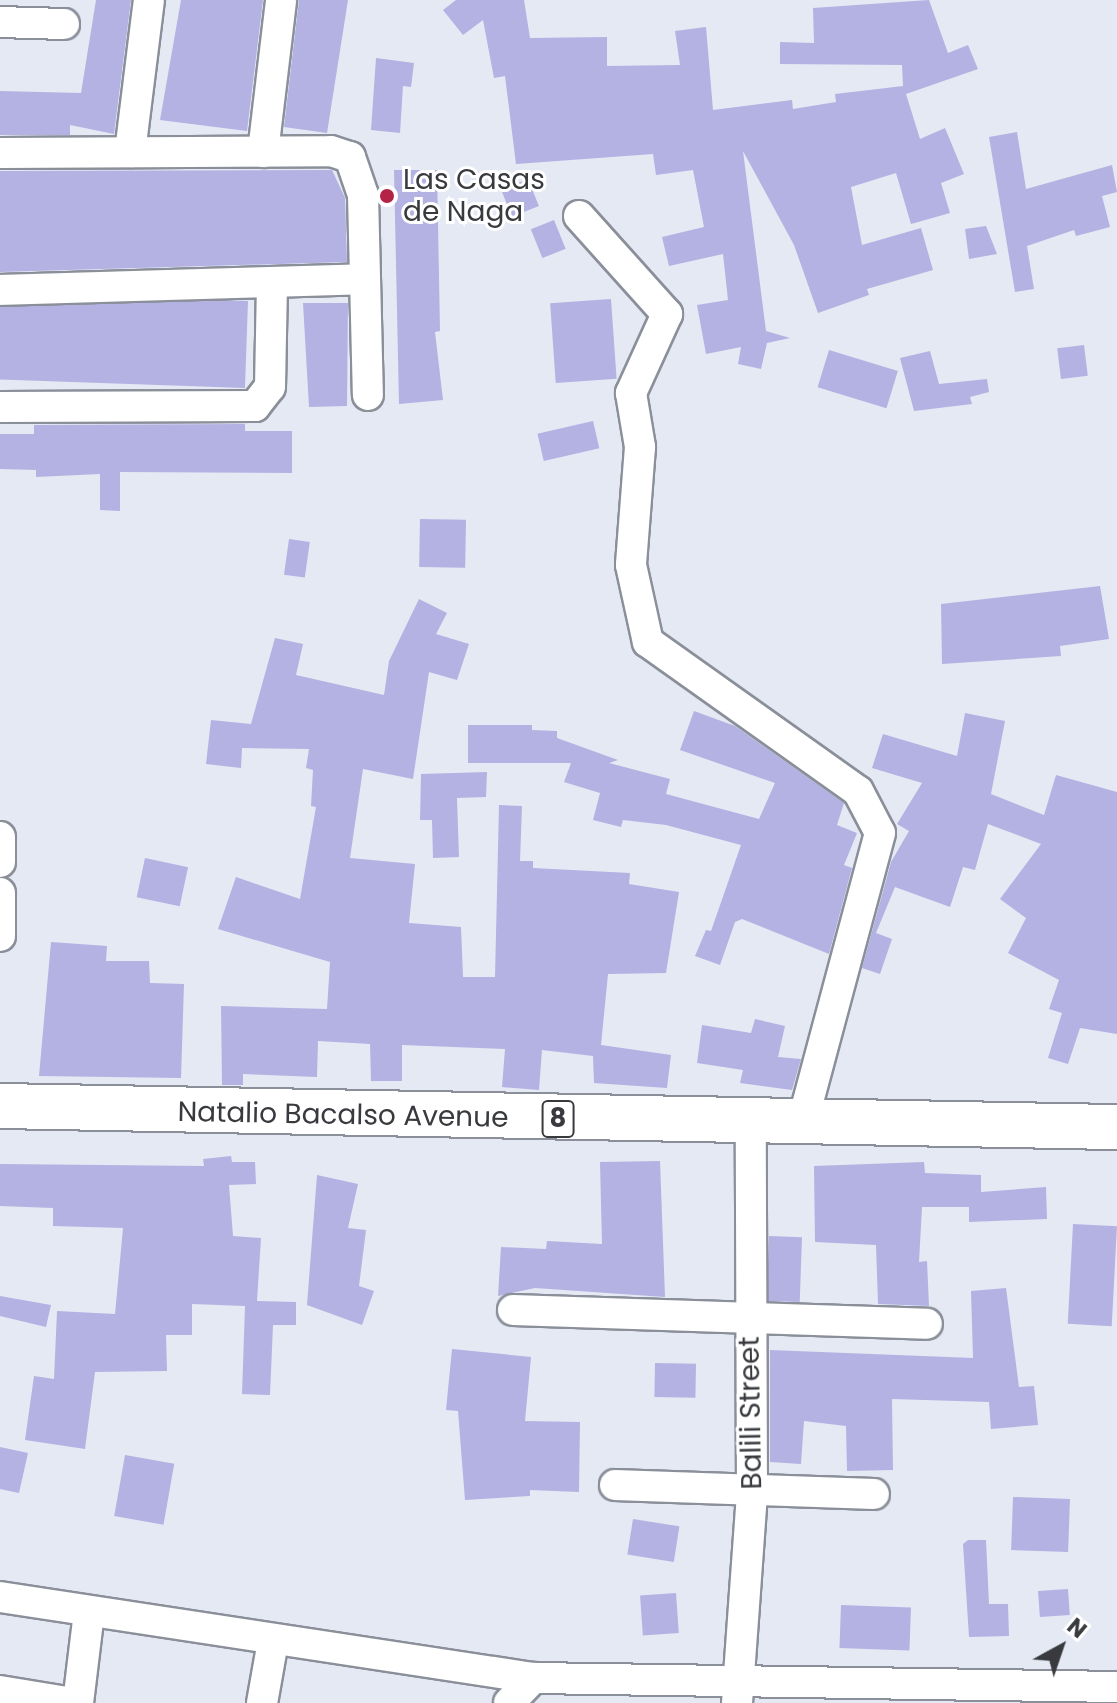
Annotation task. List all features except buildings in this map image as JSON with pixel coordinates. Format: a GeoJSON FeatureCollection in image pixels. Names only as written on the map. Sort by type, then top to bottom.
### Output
{"type":"FeatureCollection","features":[{"type":"Feature","properties":{"kind":"highway","name":"Natalio Bacalso Avenue"},"geometry":{"type":"LineString","coordinates":[[0,1106],[1117,1127]]}},
{"type":"Feature","properties":{"kind":"street"},"geometry":{"type":"LineString","coordinates":[[130,152],[149,0]]}},
{"type":"Feature","properties":{"kind":"street"},"geometry":{"type":"LineString","coordinates":[[263,152],[281,0]]}},
{"type":"Feature","properties":{"kind":"street"},"geometry":{"type":"LineString","coordinates":[[0,22],[64,24]]}},
{"type":"Feature","properties":{"kind":"street"},"geometry":{"type":"LineString","coordinates":[[0,153],[263,152],[350,157],[363,195],[368,395]]}},
{"type":"Feature","properties":{"kind":"street"},"geometry":{"type":"LineString","coordinates":[[579,216],[667,314],[631,393],[640,447],[631,565],[648,642],[858,791],[874,811],[880,833],[803,1120]]}},
{"type":"Feature","properties":{"kind":"street"},"geometry":{"type":"LineString","coordinates":[[0,290],[365,279]]}},
{"type":"Feature","properties":{"kind":"street"},"geometry":{"type":"LineString","coordinates":[[0,407],[255,406],[270,387],[272,283]]}},
{"type":"Feature","properties":{"kind":"street"},"geometry":{"type":"LineString","coordinates":[[0,837],[0,862]]}},
{"type":"Feature","properties":{"kind":"street"},"geometry":{"type":"LineString","coordinates":[[0,893],[0,936]]}},
{"type":"Feature","properties":{"kind":"street","name":"Balili Street"},"geometry":{"type":"LineString","coordinates":[[737,1691],[752,1494],[751,1122]]}},
{"type":"Feature","properties":{"kind":"street"},"geometry":{"type":"LineString","coordinates":[[513,1310],[750,1321],[927,1324]]}},
{"type":"Feature","properties":{"kind":"street"},"geometry":{"type":"LineString","coordinates":[[615,1485],[752,1494],[874,1494]]}},
{"type":"Feature","properties":{"kind":"street"},"geometry":{"type":"LineString","coordinates":[[0,1597],[273,1641],[533,1678],[737,1691],[1117,1687]]}},
{"type":"Feature","properties":{"kind":"street"},"geometry":{"type":"LineString","coordinates":[[19,1697],[76,1703],[89,1612]]}},
{"type":"Feature","properties":{"kind":"street"},"geometry":{"type":"LineString","coordinates":[[262,1703],[273,1641]]}},
{"type":"Feature","properties":{"kind":"street"},"geometry":{"type":"LineString","coordinates":[[509,1703],[533,1678]]}},
{"type":"Feature","properties":{"kind":"place","name":"Las Casas de Naga"},"geometry":{"type":"Point","coordinates":[387,196]}}]}
